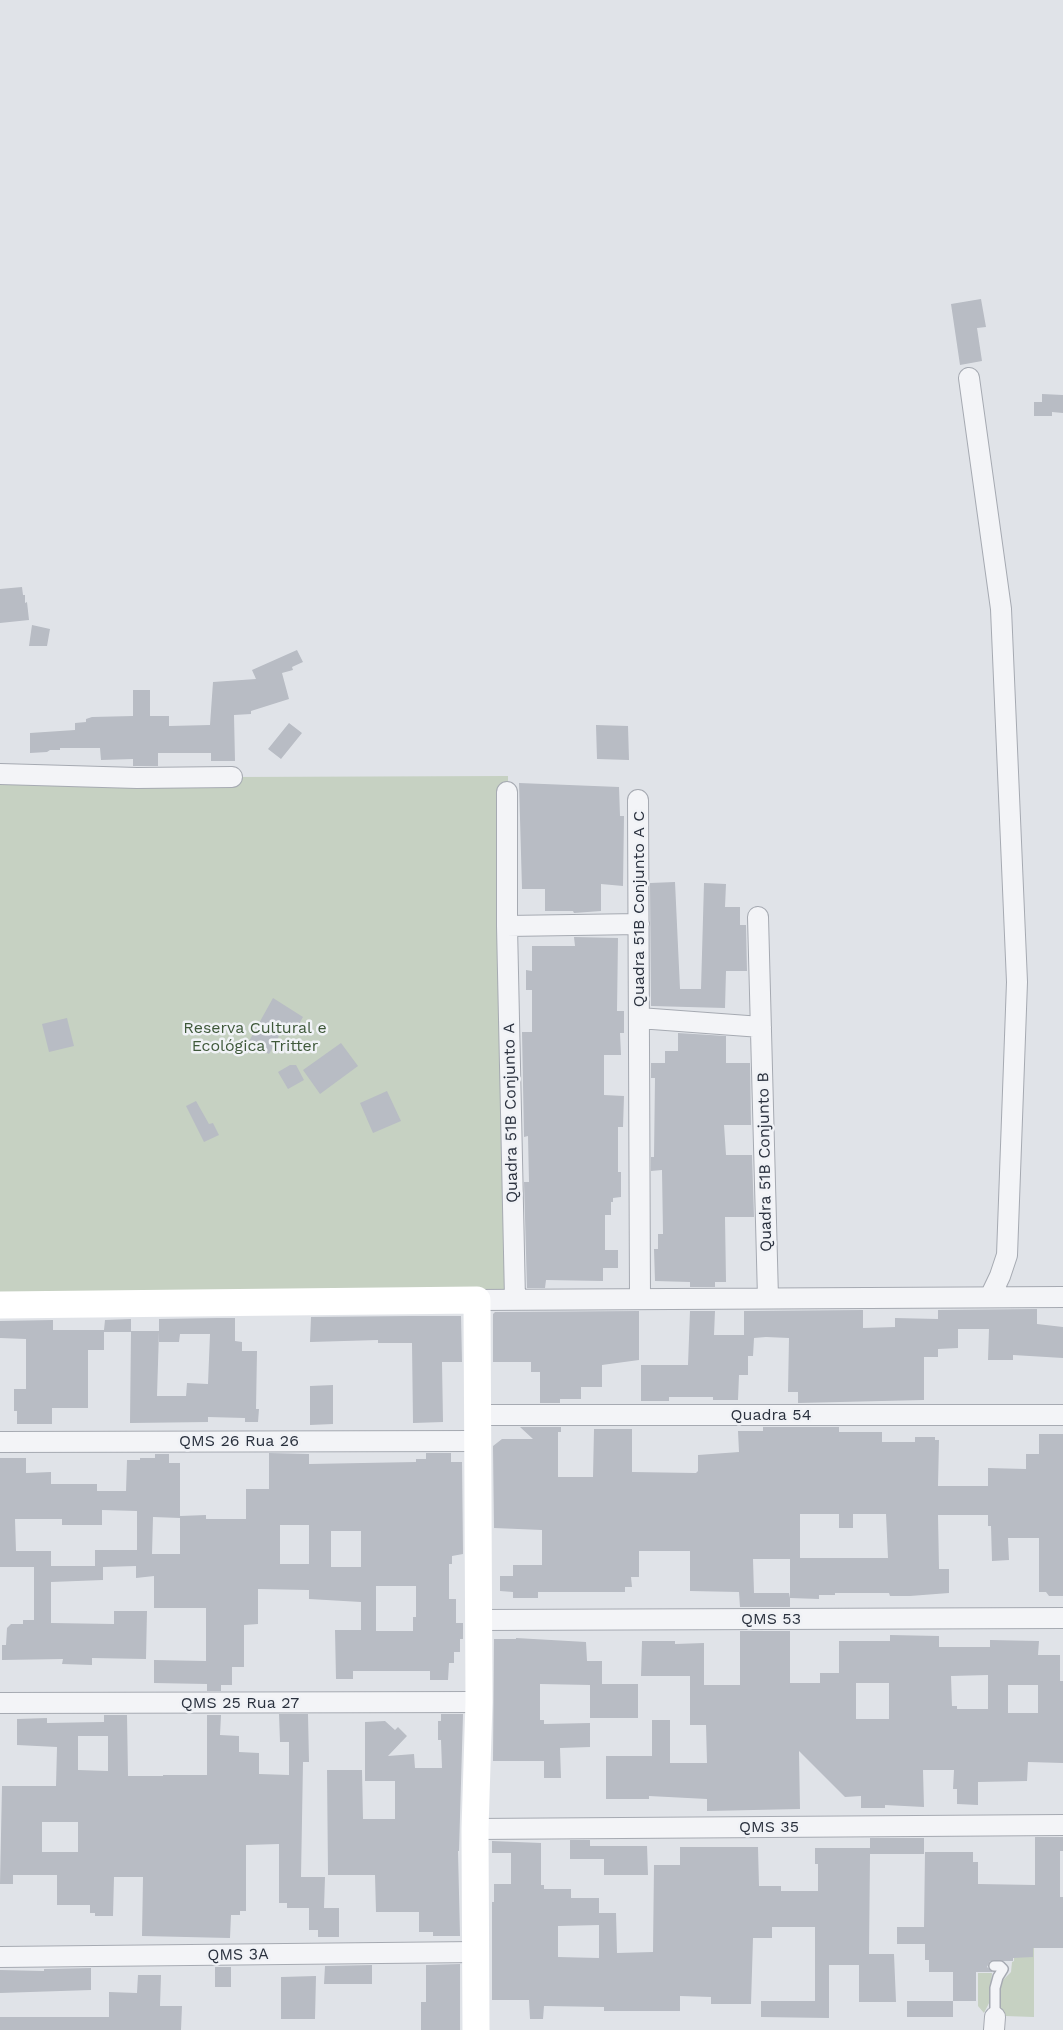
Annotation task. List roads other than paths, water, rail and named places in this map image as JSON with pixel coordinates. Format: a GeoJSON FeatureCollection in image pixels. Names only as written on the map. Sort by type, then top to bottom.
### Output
{"type":"FeatureCollection","features":[{"type":"Feature","properties":{"kind":"street"},"geometry":{"type":"LineString","coordinates":[[969,378],[1001,609],[1017,982],[1006,1255],[1000,1276],[990,1297]]}},
{"type":"Feature","properties":{"kind":"street"},"geometry":{"type":"LineString","coordinates":[[0,774],[126,778],[232,777]]}},
{"type":"Feature","properties":{"kind":"street","name":"Quadra 51B Conjunto A"},"geometry":{"type":"LineString","coordinates":[[507,792],[507,926],[515,1299]]}},
{"type":"Feature","properties":{"kind":"street","name":"Quadra 51B Conjunto A C"},"geometry":{"type":"LineString","coordinates":[[638,800],[639,1018]]}},
{"type":"Feature","properties":{"kind":"street","name":"Quadra 51B Conjunto B"},"geometry":{"type":"LineString","coordinates":[[758,917],[768,1298]]}},
{"type":"Feature","properties":{"kind":"street"},"geometry":{"type":"LineString","coordinates":[[507,926],[639,924]]}},
{"type":"Feature","properties":{"kind":"street"},"geometry":{"type":"LineString","coordinates":[[640,1298],[639,1018],[761,1027]]}},
{"type":"Feature","properties":{"kind":"street"},"geometry":{"type":"LineString","coordinates":[[0,1305],[640,1298],[1063,1297]]}},
{"type":"Feature","properties":{"kind":"street"},"geometry":{"type":"LineString","coordinates":[[476,2030],[475,1829],[479,1702],[477,1300]]}},
{"type":"Feature","properties":{"kind":"street","name":"Quadra 54"},"geometry":{"type":"LineString","coordinates":[[478,1428],[1063,1414]]}},
{"type":"Feature","properties":{"kind":"street","name":"QMS 26 Rua 26"},"geometry":{"type":"LineString","coordinates":[[0,1442],[478,1428]]}},
{"type":"Feature","properties":{"kind":"street","name":"QMS 53"},"geometry":{"type":"LineString","coordinates":[[479,1620],[1063,1618]]}},
{"type":"Feature","properties":{"kind":"street","name":"QMS 25 Rua 27"},"geometry":{"type":"LineString","coordinates":[[0,1703],[479,1702]]}},
{"type":"Feature","properties":{"kind":"street","name":"QMS 35"},"geometry":{"type":"LineString","coordinates":[[475,1829],[1063,1825]]}},
{"type":"Feature","properties":{"kind":"street","name":"QMS 3A"},"geometry":{"type":"LineString","coordinates":[[0,1957],[476,1952]]}},
{"type":"Feature","properties":{"kind":"lane"},"geometry":{"type":"LineString","coordinates":[[994,1966],[1003,1969],[995,1988],[994,2024]]}},
{"type":"Feature","properties":{"kind":"park label","name":"Reserva Cultural e Ecológica Tritter"},"geometry":{"type":"Point","coordinates":[255,1037]}}]}
